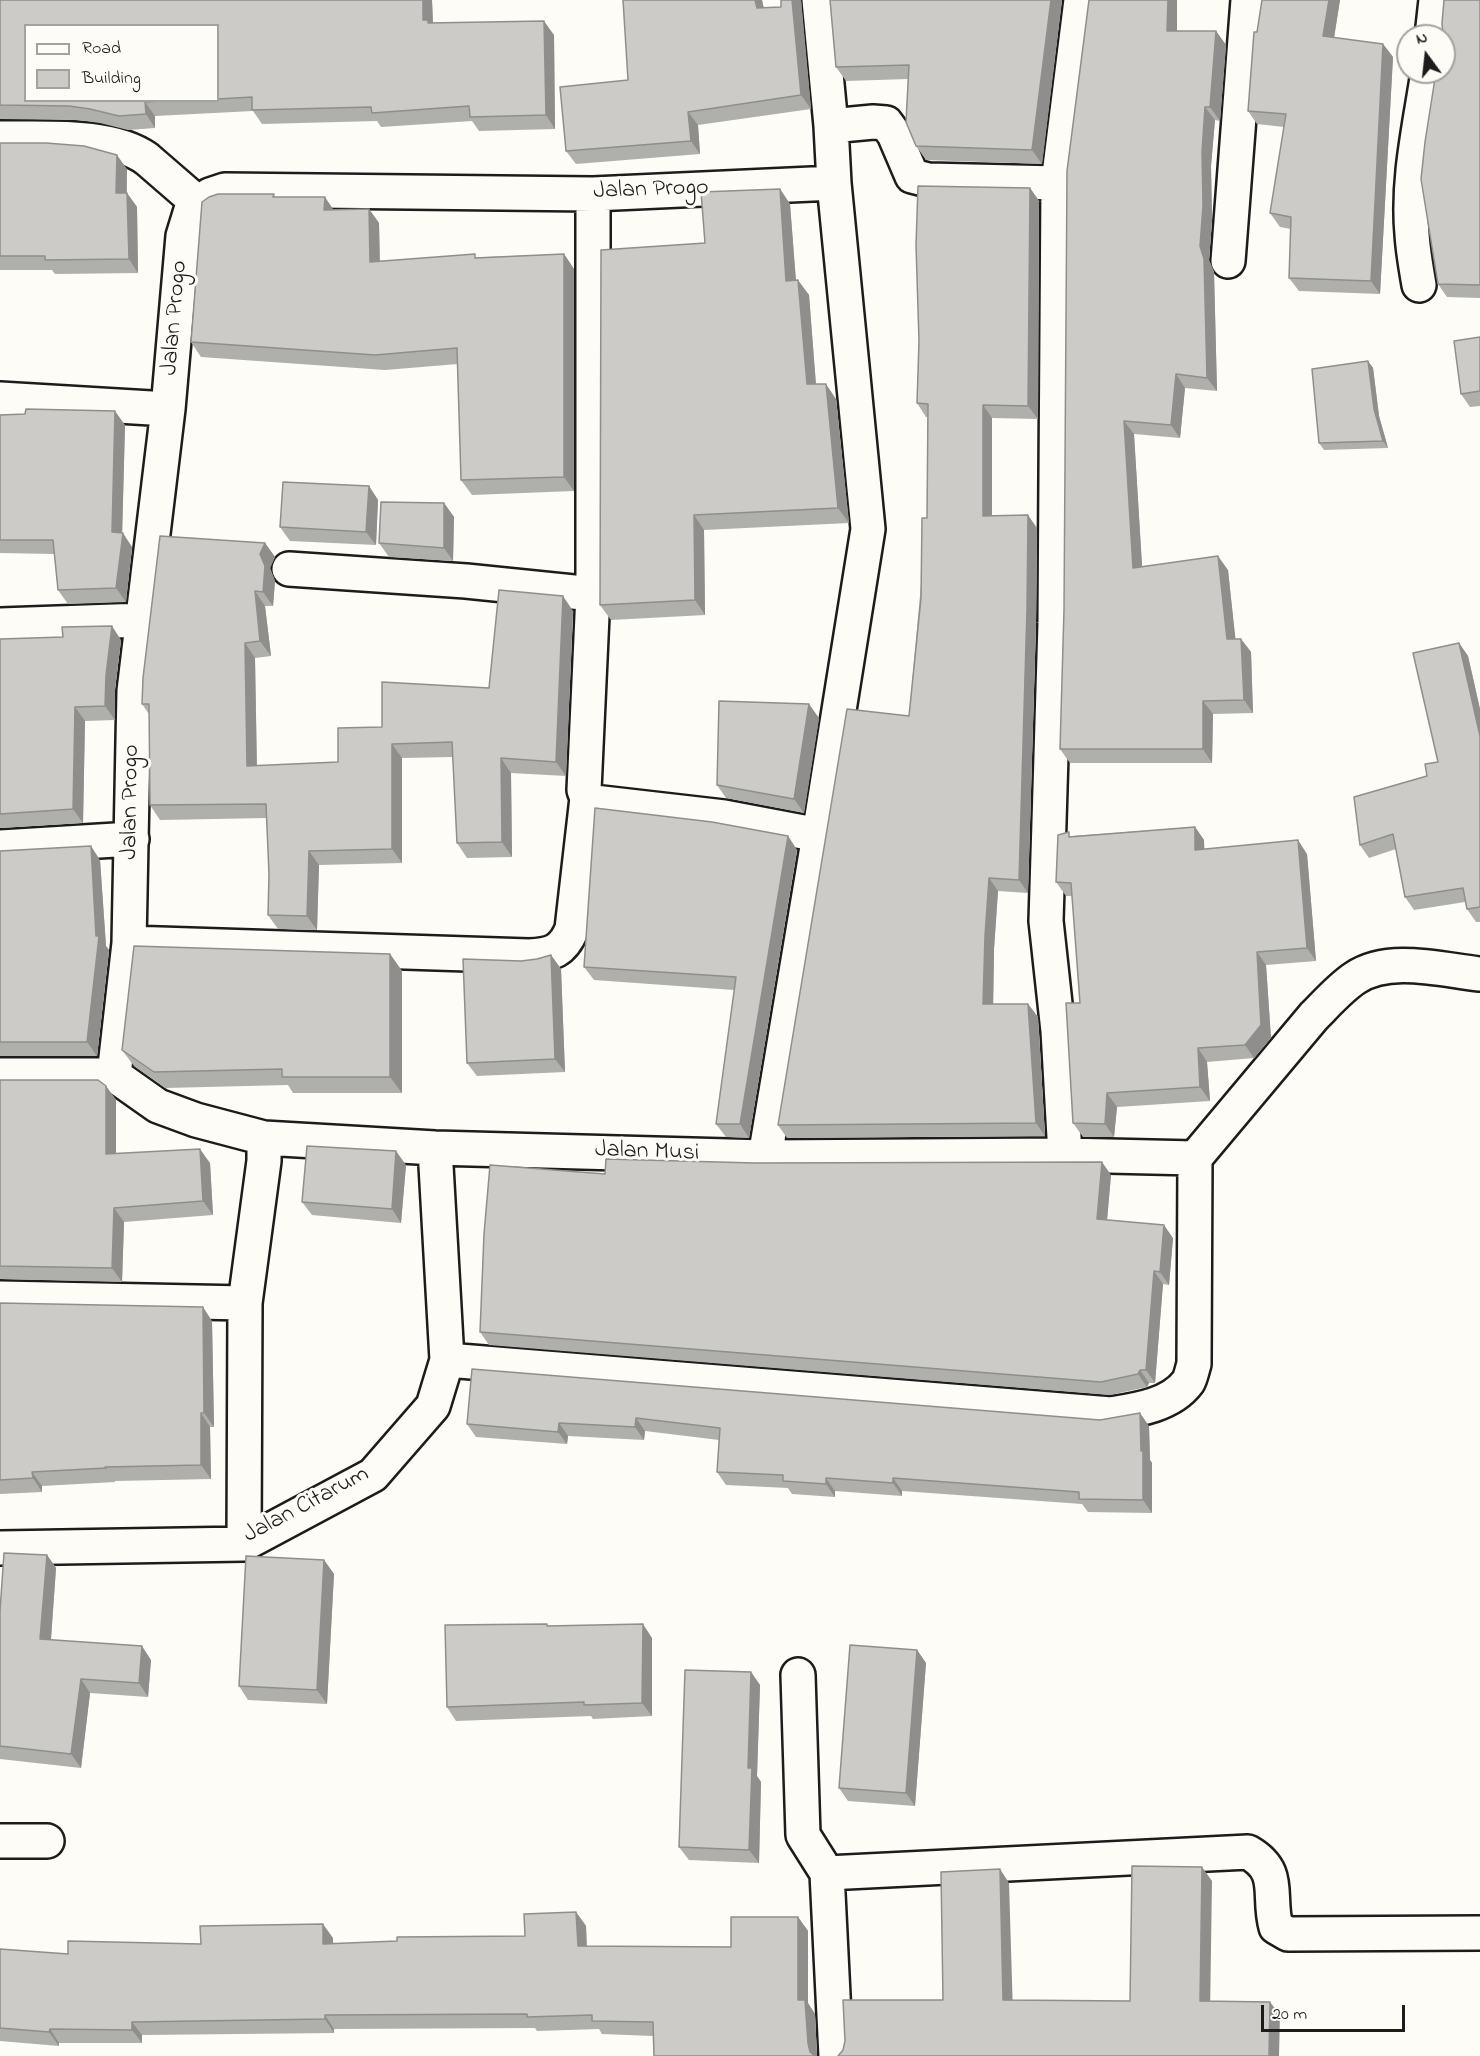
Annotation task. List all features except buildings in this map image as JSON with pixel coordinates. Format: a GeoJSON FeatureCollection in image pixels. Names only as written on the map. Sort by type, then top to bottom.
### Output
{"type":"FeatureCollection","features":[{"type":"Feature","properties":{"kind":"street"},"geometry":{"type":"LineString","coordinates":[[765,1156],[868,529],[834,183],[819,0]]}},
{"type":"Feature","properties":{"kind":"street"},"geometry":{"type":"LineString","coordinates":[[1065,1155],[1058,1031],[1046,921],[1054,623],[1058,183],[1081,0]]}},
{"type":"Feature","properties":{"kind":"street"},"geometry":{"type":"LineString","coordinates":[[1228,261],[1248,0]]}},
{"type":"Feature","properties":{"kind":"street"},"geometry":{"type":"LineString","coordinates":[[1433,24],[1436,0]]}},
{"type":"Feature","properties":{"kind":"street"},"geometry":{"type":"LineString","coordinates":[[1419,285],[1411,233],[1411,199],[1426,84]]}},
{"type":"Feature","properties":{"kind":"street"},"geometry":{"type":"LineString","coordinates":[[831,126],[886,123],[894,134],[912,176],[927,180],[1058,183]]}},
{"type":"Feature","properties":{"kind":"street"},"geometry":{"type":"LineString","coordinates":[[0,138],[99,142],[122,146],[147,159],[199,204]]}},
{"type":"Feature","properties":{"kind":"street","name":"Jalan Progo"},"geometry":{"type":"LineString","coordinates":[[114,1075],[129,943],[134,691],[168,409],[183,236],[191,210],[210,195],[225,190],[593,194],[834,183]]}},
{"type":"Feature","properties":{"kind":"street"},"geometry":{"type":"LineString","coordinates":[[129,943],[543,955],[556,951],[567,942],[573,929],[587,798],[584,790],[593,594],[593,194]]}},
{"type":"Feature","properties":{"kind":"street"},"geometry":{"type":"LineString","coordinates":[[0,399],[168,409]]}},
{"type":"Feature","properties":{"kind":"street"},"geometry":{"type":"LineString","coordinates":[[288,569],[466,581],[593,594]]}},
{"type":"Feature","properties":{"kind":"street"},"geometry":{"type":"LineString","coordinates":[[0,625],[143,620]]}},
{"type":"Feature","properties":{"kind":"street"},"geometry":{"type":"LineString","coordinates":[[587,798],[594,802],[724,817],[819,835]]}},
{"type":"Feature","properties":{"kind":"street"},"geometry":{"type":"LineString","coordinates":[[0,847],[132,839]]}},
{"type":"Feature","properties":{"kind":"street"},"geometry":{"type":"LineString","coordinates":[[447,1360],[1111,1414],[1143,1409],[1178,1392],[1189,1380],[1194,1364],[1194,1158],[1314,1016],[1356,977],[1377,968],[1398,965],[1480,974]]}},
{"type":"Feature","properties":{"kind":"street"},"geometry":{"type":"LineString","coordinates":[[0,1075],[114,1075]]}},
{"type":"Feature","properties":{"kind":"street","name":"Jalan Musi"},"geometry":{"type":"LineString","coordinates":[[114,1075],[158,1106],[196,1120],[264,1138],[435,1148],[765,1156],[1065,1155],[1194,1158]]}},
{"type":"Feature","properties":{"kind":"street"},"geometry":{"type":"LineString","coordinates":[[244,1544],[245,1302],[264,1161],[264,1138]]}},
{"type":"Feature","properties":{"kind":"street","name":"Jalan Citarum"},"geometry":{"type":"LineString","coordinates":[[0,1548],[244,1544],[373,1475],[433,1406],[447,1360],[435,1148]]}},
{"type":"Feature","properties":{"kind":"street"},"geometry":{"type":"LineString","coordinates":[[0,1298],[245,1302]]}},
{"type":"Feature","properties":{"kind":"street"},"geometry":{"type":"LineString","coordinates":[[798,1675],[803,1835],[827,1873],[836,2056]]}},
{"type":"Feature","properties":{"kind":"street"},"geometry":{"type":"LineString","coordinates":[[0,1841],[47,1841]]}},
{"type":"Feature","properties":{"kind":"street"},"geometry":{"type":"LineString","coordinates":[[827,1873],[1248,1852],[1265,1864],[1271,1878],[1272,1913],[1276,1928],[1288,1934],[1480,1933]]}}]}
